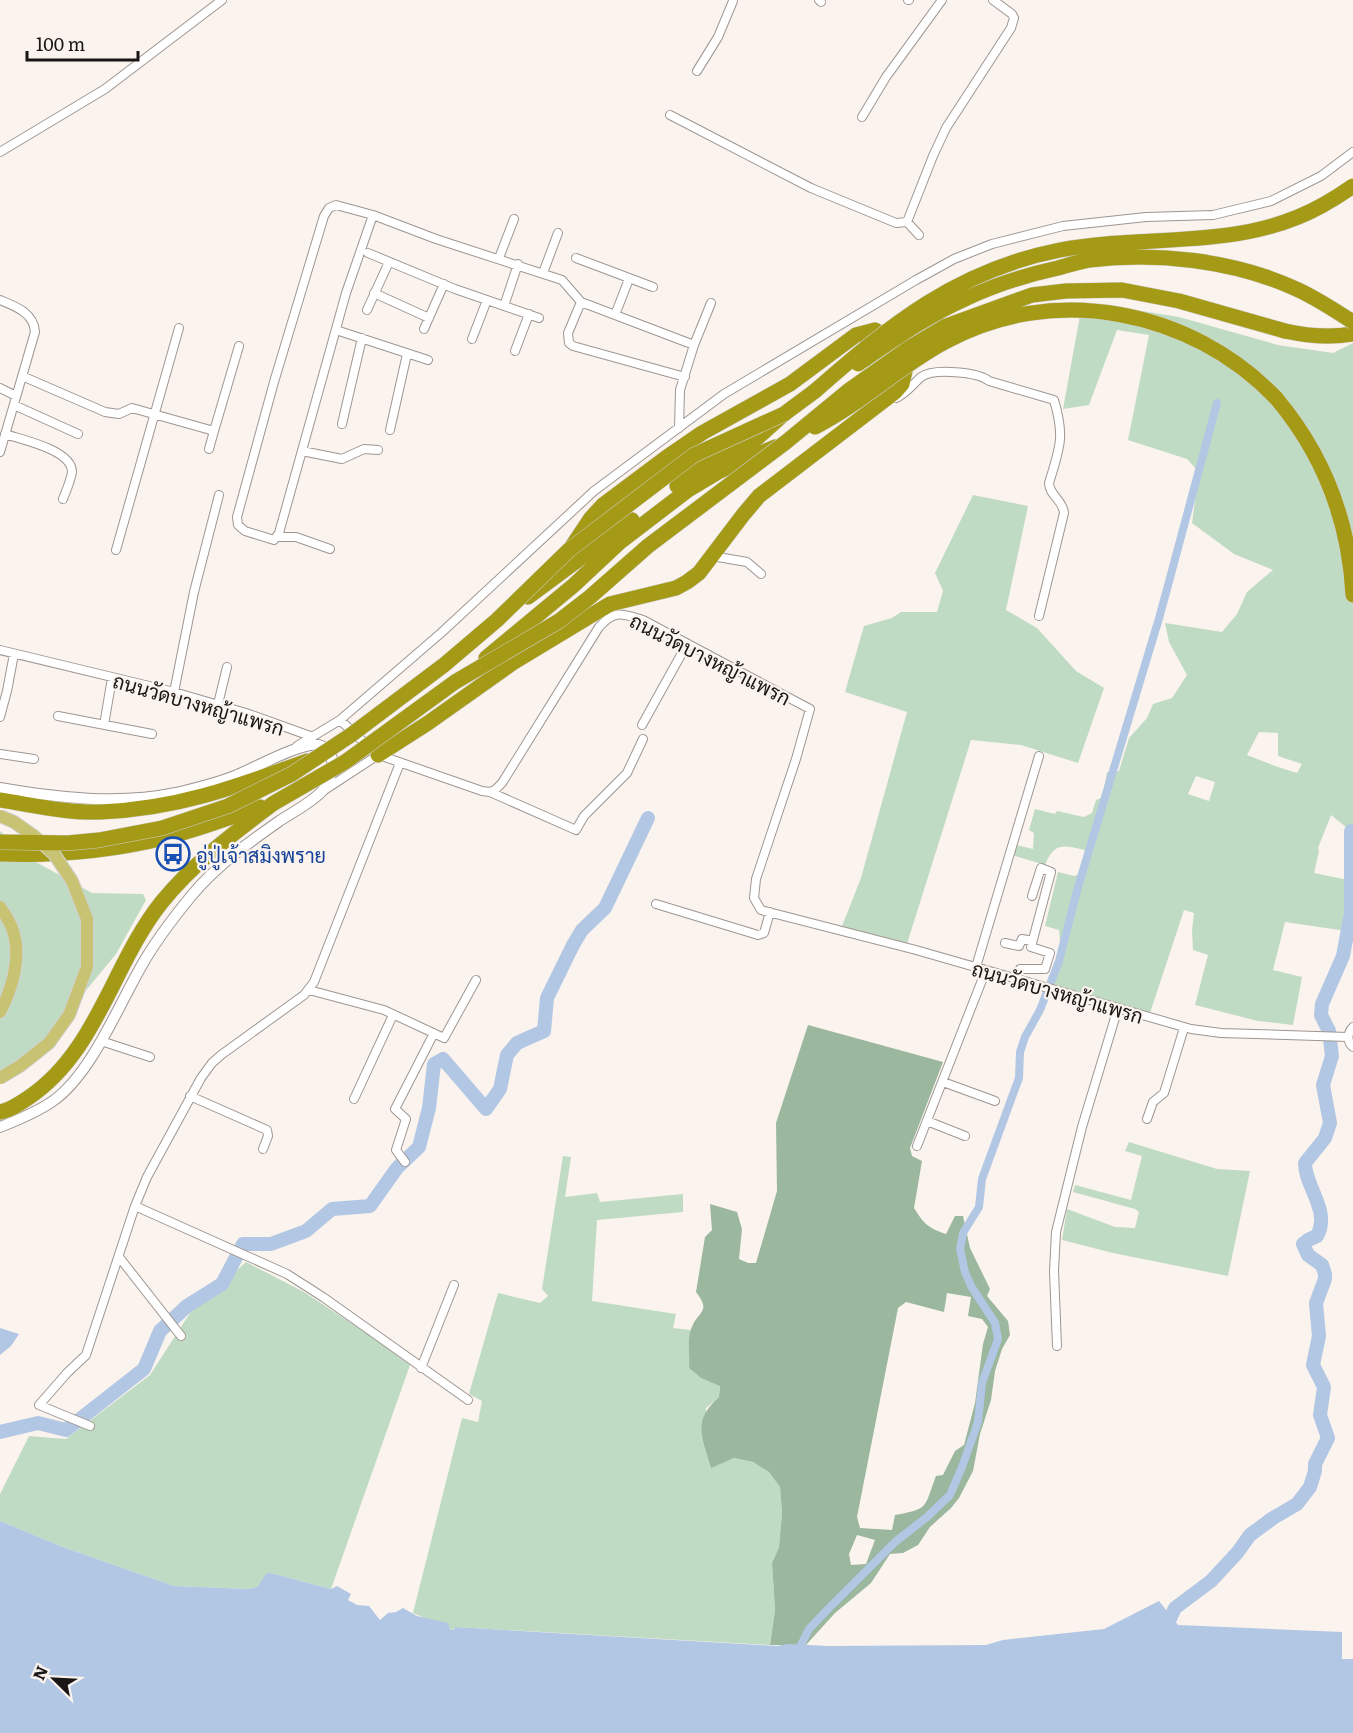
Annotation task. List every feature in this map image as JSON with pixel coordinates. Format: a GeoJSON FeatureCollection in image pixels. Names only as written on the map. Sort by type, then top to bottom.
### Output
{"type":"FeatureCollection","features":[{"type":"Feature","properties":{"kind":"highway"},"geometry":{"type":"LineString","coordinates":[[815,392],[865,347],[916,309],[963,283],[1002,266],[1031,257],[1091,245],[1201,238],[1251,231],[1299,217],[1353,186]]}},
{"type":"Feature","properties":{"kind":"highway"},"geometry":{"type":"LineString","coordinates":[[0,842],[68,843],[99,840],[162,828],[228,806],[292,774],[414,688],[497,620],[702,468],[755,440],[784,414],[815,392],[924,321],[966,298],[1014,278],[1088,260],[1142,258],[1191,261],[1254,273],[1294,288],[1353,322]]}},
{"type":"Feature","properties":{"kind":"highway"},"geometry":{"type":"LineString","coordinates":[[455,682],[567,615],[648,546],[786,442],[848,391],[909,348],[946,326],[1032,295],[1066,291],[1122,290],[1179,301],[1306,335],[1353,334]]}},
{"type":"Feature","properties":{"kind":"highway"},"geometry":{"type":"LineString","coordinates":[[0,1112],[10,1110],[44,1088],[79,1048],[160,903],[222,842],[274,802],[345,762],[455,682],[566,592],[620,542],[688,490],[718,472],[786,442],[843,411],[920,356],[973,328],[998,320],[1053,311],[1087,310],[1137,317],[1185,334],[1225,354],[1261,382],[1290,414],[1316,455],[1336,499],[1348,544],[1353,595]]}},
{"type":"Feature","properties":{"kind":"highway"},"geometry":{"type":"LineString","coordinates":[[378,755],[428,723],[514,662],[600,610],[621,600],[676,588],[699,573],[759,496],[895,392],[902,384],[905,372],[880,333],[875,330],[856,335],[769,397],[685,444],[609,499],[597,510],[569,550]]}},
{"type":"Feature","properties":{"kind":"highway"},"geometry":{"type":"LineString","coordinates":[[497,620],[569,550],[694,455],[784,414]]}},
{"type":"Feature","properties":{"kind":"highway"},"geometry":{"type":"LineString","coordinates":[[0,800],[98,812],[150,807],[186,801],[232,788],[322,755]]}},
{"type":"Feature","properties":{"kind":"highway"},"geometry":{"type":"LineString","coordinates":[[0,854],[68,853],[132,845],[198,828],[274,802]]}},
{"type":"Feature","properties":{"kind":"main road"},"geometry":{"type":"LineString","coordinates":[[0,816],[14,822],[34,836],[54,854],[72,881],[87,919],[87,967],[69,1015],[49,1043],[20,1066],[0,1078]]}},
{"type":"Feature","properties":{"kind":"main road"},"geometry":{"type":"LineString","coordinates":[[0,907],[12,927],[16,957],[11,987],[0,1011]]}},
{"type":"Feature","properties":{"kind":"street"},"geometry":{"type":"LineString","coordinates":[[0,152],[105,89],[222,0]]}},
{"type":"Feature","properties":{"kind":"street"},"geometry":{"type":"LineString","coordinates":[[697,71],[718,37],[732,0]]}},
{"type":"Feature","properties":{"kind":"street"},"geometry":{"type":"LineString","coordinates":[[862,117],[886,77],[942,0]]}},
{"type":"Feature","properties":{"kind":"street"},"geometry":{"type":"LineString","coordinates":[[907,222],[946,128],[1011,28],[1014,18],[1012,14],[993,0]]}},
{"type":"Feature","properties":{"kind":"street"},"geometry":{"type":"LineString","coordinates":[[670,115],[811,188],[896,223],[907,222]]}},
{"type":"Feature","properties":{"kind":"street"},"geometry":{"type":"LineString","coordinates":[[0,788],[91,799],[174,793],[236,775],[283,754],[340,720],[441,633],[594,491],[724,394],[883,298],[954,259],[992,244],[1064,226],[1146,217],[1233,212],[1271,201],[1321,176],[1353,152]]}},
{"type":"Feature","properties":{"kind":"street"},"geometry":{"type":"LineString","coordinates":[[330,549],[296,537],[277,537],[274,540],[245,531],[238,525],[237,517],[274,382],[328,208],[336,205],[373,215],[436,239],[562,280],[581,302],[694,345]]}},
{"type":"Feature","properties":{"kind":"street"},"geometry":{"type":"LineString","coordinates":[[277,537],[346,293],[373,215]]}},
{"type":"Feature","properties":{"kind":"street"},"geometry":{"type":"LineString","coordinates":[[499,258],[514,219]]}},
{"type":"Feature","properties":{"kind":"street"},"geometry":{"type":"LineString","coordinates":[[907,222],[919,235]]}},
{"type":"Feature","properties":{"kind":"street"},"geometry":{"type":"LineString","coordinates":[[543,273],[558,233]]}},
{"type":"Feature","properties":{"kind":"street"},"geometry":{"type":"LineString","coordinates":[[368,253],[444,284],[539,318]]}},
{"type":"Feature","properties":{"kind":"street"},"geometry":{"type":"LineString","coordinates":[[576,258],[653,286]]}},
{"type":"Feature","properties":{"kind":"street"},"geometry":{"type":"LineString","coordinates":[[367,310],[388,262]]}},
{"type":"Feature","properties":{"kind":"street"},"geometry":{"type":"LineString","coordinates":[[504,306],[518,264]]}},
{"type":"Feature","properties":{"kind":"street"},"geometry":{"type":"LineString","coordinates":[[615,315],[629,279]]}},
{"type":"Feature","properties":{"kind":"street"},"geometry":{"type":"LineString","coordinates":[[424,329],[444,284]]}},
{"type":"Feature","properties":{"kind":"street"},"geometry":{"type":"LineString","coordinates":[[374,293],[429,318]]}},
{"type":"Feature","properties":{"kind":"street"},"geometry":{"type":"LineString","coordinates":[[0,300],[22,311],[34,325],[35,332],[0,452]]}},
{"type":"Feature","properties":{"kind":"street"},"geometry":{"type":"LineString","coordinates":[[472,339],[487,300]]}},
{"type":"Feature","properties":{"kind":"street"},"geometry":{"type":"LineString","coordinates":[[581,302],[568,333],[569,342],[573,346],[684,377]]}},
{"type":"Feature","properties":{"kind":"street"},"geometry":{"type":"LineString","coordinates":[[679,428],[679,400],[684,377],[711,303]]}},
{"type":"Feature","properties":{"kind":"street"},"geometry":{"type":"LineString","coordinates":[[515,351],[529,314]]}},
{"type":"Feature","properties":{"kind":"street"},"geometry":{"type":"LineString","coordinates":[[116,550],[178,328]]}},
{"type":"Feature","properties":{"kind":"street"},"geometry":{"type":"LineString","coordinates":[[336,330],[428,360]]}},
{"type":"Feature","properties":{"kind":"street"},"geometry":{"type":"LineString","coordinates":[[342,424],[362,338]]}},
{"type":"Feature","properties":{"kind":"street"},"geometry":{"type":"LineString","coordinates":[[209,449],[239,346]]}},
{"type":"Feature","properties":{"kind":"street"},"geometry":{"type":"LineString","coordinates":[[390,430],[407,354]]}},
{"type":"Feature","properties":{"kind":"street"},"geometry":{"type":"LineString","coordinates":[[881,403],[900,397],[923,376],[943,372],[983,376],[989,381],[1054,400],[1061,431],[1061,442],[1049,488],[1063,506],[1064,513],[1039,616]]}},
{"type":"Feature","properties":{"kind":"street"},"geometry":{"type":"LineString","coordinates":[[22,376],[105,412],[119,414],[132,408],[214,431]]}},
{"type":"Feature","properties":{"kind":"street"},"geometry":{"type":"LineString","coordinates":[[1,391],[15,401],[78,434]]}},
{"type":"Feature","properties":{"kind":"street"},"geometry":{"type":"LineString","coordinates":[[5,434],[59,452],[66,458],[72,470],[63,499]]}},
{"type":"Feature","properties":{"kind":"street"},"geometry":{"type":"LineString","coordinates":[[302,451],[342,459],[364,449],[378,450]]}},
{"type":"Feature","properties":{"kind":"street"},"geometry":{"type":"LineString","coordinates":[[174,692],[194,592],[219,495]]}},
{"type":"Feature","properties":{"kind":"street"},"geometry":{"type":"LineString","coordinates":[[712,556],[747,562],[761,574]]}},
{"type":"Feature","properties":{"kind":"street","name":"ถนนวัดบางหญ้าแพรก"},"geometry":{"type":"LineString","coordinates":[[490,792],[502,783],[599,627],[613,614],[621,613],[643,620],[810,709],[756,879],[754,897],[761,910],[976,967],[1184,1028],[1221,1033],[1348,1037]]}},
{"type":"Feature","properties":{"kind":"street"},"geometry":{"type":"LineString","coordinates":[[642,725],[687,644]]}},
{"type":"Feature","properties":{"kind":"street","name":"ถนนวัดบางหญ้าแพรก"},"geometry":{"type":"LineString","coordinates":[[0,650],[218,704],[313,737]]}},
{"type":"Feature","properties":{"kind":"street"},"geometry":{"type":"LineString","coordinates":[[0,717],[14,654]]}},
{"type":"Feature","properties":{"kind":"street"},"geometry":{"type":"LineString","coordinates":[[218,704],[227,667]]}},
{"type":"Feature","properties":{"kind":"street"},"geometry":{"type":"LineString","coordinates":[[104,725],[112,678]]}},
{"type":"Feature","properties":{"kind":"street"},"geometry":{"type":"LineString","coordinates":[[58,716],[153,734]]}},
{"type":"Feature","properties":{"kind":"street"},"geometry":{"type":"LineString","coordinates":[[340,720],[378,755],[490,792],[576,830],[584,816],[627,773],[643,739]]}},
{"type":"Feature","properties":{"kind":"street"},"geometry":{"type":"LineString","coordinates":[[283,754],[317,745],[325,749],[330,754],[333,772],[322,791]]}},
{"type":"Feature","properties":{"kind":"street"},"geometry":{"type":"LineString","coordinates":[[0,754],[34,759]]}},
{"type":"Feature","properties":{"kind":"street"},"geometry":{"type":"LineString","coordinates":[[0,1127],[54,1100],[76,1077],[101,1041],[142,965],[169,923],[196,890],[250,842],[378,755]]}},
{"type":"Feature","properties":{"kind":"street"},"geometry":{"type":"LineString","coordinates":[[976,967],[1039,756]]}},
{"type":"Feature","properties":{"kind":"street"},"geometry":{"type":"LineString","coordinates":[[90,1426],[39,1405],[86,1354],[135,1206],[147,1177],[190,1096],[212,1063],[309,990],[400,763]]}},
{"type":"Feature","properties":{"kind":"street"},"geometry":{"type":"LineString","coordinates":[[1015,978],[1020,969],[1045,969],[1050,952],[1031,947],[1052,872],[1041,868],[1032,896]]}},
{"type":"Feature","properties":{"kind":"street"},"geometry":{"type":"LineString","coordinates":[[656,904],[759,935],[764,933],[770,912]]}},
{"type":"Feature","properties":{"kind":"street"},"geometry":{"type":"LineString","coordinates":[[1005,943],[1019,946],[1022,939],[1032,941]]}},
{"type":"Feature","properties":{"kind":"street"},"geometry":{"type":"LineString","coordinates":[[917,1146],[986,970]]}},
{"type":"Feature","properties":{"kind":"street"},"geometry":{"type":"LineString","coordinates":[[309,990],[384,1010],[441,1038],[447,1036],[476,980]]}},
{"type":"Feature","properties":{"kind":"street"},"geometry":{"type":"LineString","coordinates":[[1057,1346],[1054,1271],[1056,1232],[1082,1127],[1118,1008]]}},
{"type":"Feature","properties":{"kind":"street"},"geometry":{"type":"LineString","coordinates":[[354,1099],[393,1015]]}},
{"type":"Feature","properties":{"kind":"street"},"geometry":{"type":"LineString","coordinates":[[1353,1027],[1348,1037],[1353,1047]]}},
{"type":"Feature","properties":{"kind":"street"},"geometry":{"type":"LineString","coordinates":[[1147,1119],[1153,1102],[1164,1093],[1184,1028]]}},
{"type":"Feature","properties":{"kind":"street"},"geometry":{"type":"LineString","coordinates":[[405,1162],[398,1155],[396,1146],[406,1120],[396,1111],[396,1107],[433,1035]]}},
{"type":"Feature","properties":{"kind":"street"},"geometry":{"type":"LineString","coordinates":[[101,1041],[150,1057]]}},
{"type":"Feature","properties":{"kind":"street"},"geometry":{"type":"LineString","coordinates":[[943,1082],[995,1101]]}},
{"type":"Feature","properties":{"kind":"street"},"geometry":{"type":"LineString","coordinates":[[190,1096],[267,1130],[268,1136],[263,1149]]}},
{"type":"Feature","properties":{"kind":"street"},"geometry":{"type":"LineString","coordinates":[[927,1121],[965,1136]]}},
{"type":"Feature","properties":{"kind":"street"},"geometry":{"type":"LineString","coordinates":[[135,1206],[287,1274],[468,1400]]}},
{"type":"Feature","properties":{"kind":"street"},"geometry":{"type":"LineString","coordinates":[[119,1257],[179,1334]]}},
{"type":"Feature","properties":{"kind":"street"},"geometry":{"type":"LineString","coordinates":[[421,1368],[454,1285]]}},
{"type":"Feature","properties":{"kind":"green space"},"geometry":{"type":"Polygon","coordinates":[[[1081,310],[1142,311],[1179,317],[1278,345],[1333,353],[1353,343],[1353,825],[1351,831],[1331,815],[1318,848],[1314,873],[1353,881],[1353,932],[1285,922],[1273,970],[1302,977],[1293,1025],[1258,1021],[1195,1005],[1208,955],[1193,950],[1194,913],[1184,910],[1150,1013],[1053,984],[1060,943],[1059,930],[1045,926],[1058,872],[1074,876],[1084,873],[1088,851],[1067,847],[1057,848],[1045,865],[1012,855],[1016,845],[1033,849],[1034,833],[1029,830],[1035,809],[1084,817],[1092,813],[1096,800],[1102,798],[1107,772],[1119,771],[1129,738],[1147,718],[1153,704],[1172,698],[1187,675],[1169,642],[1165,623],[1222,632],[1237,614],[1247,592],[1273,570],[1234,554],[1192,523],[1199,472],[1187,459],[1128,440],[1149,335],[1117,330],[1089,405],[1063,409],[1081,310]],[[1259,732],[1247,755],[1297,773],[1302,764],[1278,756],[1278,733],[1259,732]],[[1196,776],[1188,794],[1209,801],[1215,782],[1196,776]]]}},
{"type":"Feature","properties":{"kind":"green space"},"geometry":{"type":"Polygon","coordinates":[[[973,495],[1028,506],[1006,610],[1037,628],[1076,671],[1104,688],[1078,763],[1021,745],[971,740],[906,947],[842,926],[861,878],[907,712],[845,692],[864,626],[892,618],[901,612],[937,612],[943,591],[935,573],[973,495]]]}},
{"type":"Feature","properties":{"kind":"green space"},"geometry":{"type":"Polygon","coordinates":[[[0,831],[36,862],[92,893],[143,894],[146,900],[116,954],[31,1057],[0,1070],[0,831]]]}},
{"type":"Feature","properties":{"kind":"green space"},"geometry":{"type":"Polygon","coordinates":[[[808,1025],[943,1062],[910,1148],[912,1156],[922,1161],[914,1208],[927,1225],[946,1234],[955,1216],[963,1216],[970,1248],[990,1289],[987,1296],[1008,1321],[1010,1335],[1002,1349],[995,1371],[991,1400],[980,1434],[973,1471],[959,1498],[930,1527],[918,1545],[903,1553],[890,1554],[871,1583],[835,1613],[806,1645],[770,1645],[775,1610],[772,1563],[779,1547],[782,1513],[780,1487],[769,1472],[753,1462],[734,1458],[711,1468],[702,1438],[702,1422],[705,1414],[719,1397],[720,1386],[701,1378],[689,1368],[690,1333],[703,1308],[696,1292],[705,1237],[712,1230],[710,1204],[737,1212],[742,1229],[739,1259],[748,1263],[756,1263],[777,1191],[776,1123],[808,1025]],[[947,1293],[944,1312],[906,1302],[898,1308],[857,1517],[860,1528],[892,1530],[895,1515],[914,1511],[924,1505],[936,1476],[943,1475],[955,1451],[964,1445],[975,1403],[983,1344],[988,1327],[982,1319],[968,1316],[971,1297],[947,1293]],[[857,1535],[849,1554],[851,1565],[866,1564],[875,1540],[857,1535]]]}},
{"type":"Feature","properties":{"kind":"green space"},"geometry":{"type":"Polygon","coordinates":[[[1129,1142],[1217,1169],[1250,1171],[1228,1276],[1113,1253],[1062,1240],[1067,1209],[1115,1227],[1135,1228],[1139,1212],[1135,1209],[1073,1192],[1075,1185],[1131,1200],[1142,1156],[1125,1151],[1129,1142]]]}},
{"type":"Feature","properties":{"kind":"green space"},"geometry":{"type":"Polygon","coordinates":[[[563,1156],[571,1157],[565,1197],[597,1193],[600,1202],[683,1194],[683,1212],[597,1220],[592,1301],[676,1314],[673,1328],[690,1330],[689,1368],[701,1378],[720,1385],[719,1397],[706,1408],[710,1467],[734,1458],[753,1462],[769,1472],[780,1487],[782,1513],[779,1547],[772,1563],[775,1610],[770,1645],[455,1627],[454,1630],[413,1613],[462,1418],[478,1422],[482,1401],[469,1394],[498,1293],[540,1303],[548,1296],[542,1289],[563,1156]]]}},
{"type":"Feature","properties":{"kind":"green space"},"geometry":{"type":"Polygon","coordinates":[[[246,1262],[304,1292],[377,1340],[410,1365],[331,1589],[271,1573],[257,1587],[249,1589],[174,1586],[63,1547],[0,1521],[0,1494],[29,1436],[66,1439],[150,1375],[190,1313],[246,1262]]]}},
{"type":"Feature","properties":{"kind":"water"},"geometry":{"type":"Polygon","coordinates":[[[0,1328],[19,1334],[11,1346],[0,1355],[0,1328]]]}},
{"type":"Feature","properties":{"kind":"water"},"geometry":{"type":"Polygon","coordinates":[[[0,1521],[63,1547],[174,1586],[249,1589],[257,1587],[266,1574],[271,1573],[331,1589],[337,1586],[351,1594],[348,1600],[357,1605],[369,1606],[380,1620],[388,1613],[403,1608],[417,1616],[448,1623],[450,1629],[454,1630],[455,1627],[777,1646],[788,1644],[986,1645],[1003,1640],[1104,1629],[1159,1601],[1178,1625],[1342,1632],[1342,1659],[1353,1659],[1353,1733],[0,1733],[0,1521]]]}},
{"type":"Feature","properties":{"kind":"waterway"},"geometry":{"type":"LineString","coordinates":[[797,1653],[809,1629],[826,1611],[895,1542],[950,1495],[978,1422],[982,1383],[998,1339],[995,1323],[971,1286],[965,1272],[960,1249],[963,1233],[979,1207],[982,1179],[1019,1078],[1020,1052],[1025,1037],[1040,1010],[1059,961],[1078,887],[1160,615],[1217,403]]}},
{"type":"Feature","properties":{"kind":"waterway"},"geometry":{"type":"LineString","coordinates":[[0,1432],[38,1423],[66,1430],[144,1369],[160,1331],[187,1306],[222,1284],[243,1244],[271,1244],[306,1231],[332,1209],[370,1206],[397,1168],[419,1147],[429,1108],[434,1064],[443,1059],[486,1109],[500,1089],[507,1055],[517,1043],[544,1031],[547,998],[582,930],[605,908],[648,818]]}},
{"type":"Feature","properties":{"kind":"waterway"},"geometry":{"type":"LineString","coordinates":[[1167,1633],[1168,1623],[1175,1608],[1211,1581],[1250,1535],[1297,1504],[1310,1487],[1315,1464],[1328,1438],[1320,1415],[1324,1387],[1313,1365],[1319,1336],[1316,1303],[1325,1274],[1322,1265],[1308,1255],[1303,1244],[1317,1236],[1321,1227],[1321,1217],[1305,1163],[1325,1138],[1330,1123],[1323,1085],[1332,1056],[1329,1031],[1321,1015],[1322,1004],[1343,956],[1351,913],[1351,831]]}},
{"type":"Feature","properties":{"kind":"place","name":"อู่ปู่เจ้าสมิงพราย"},"geometry":{"type":"Point","coordinates":[173,854]}}]}
